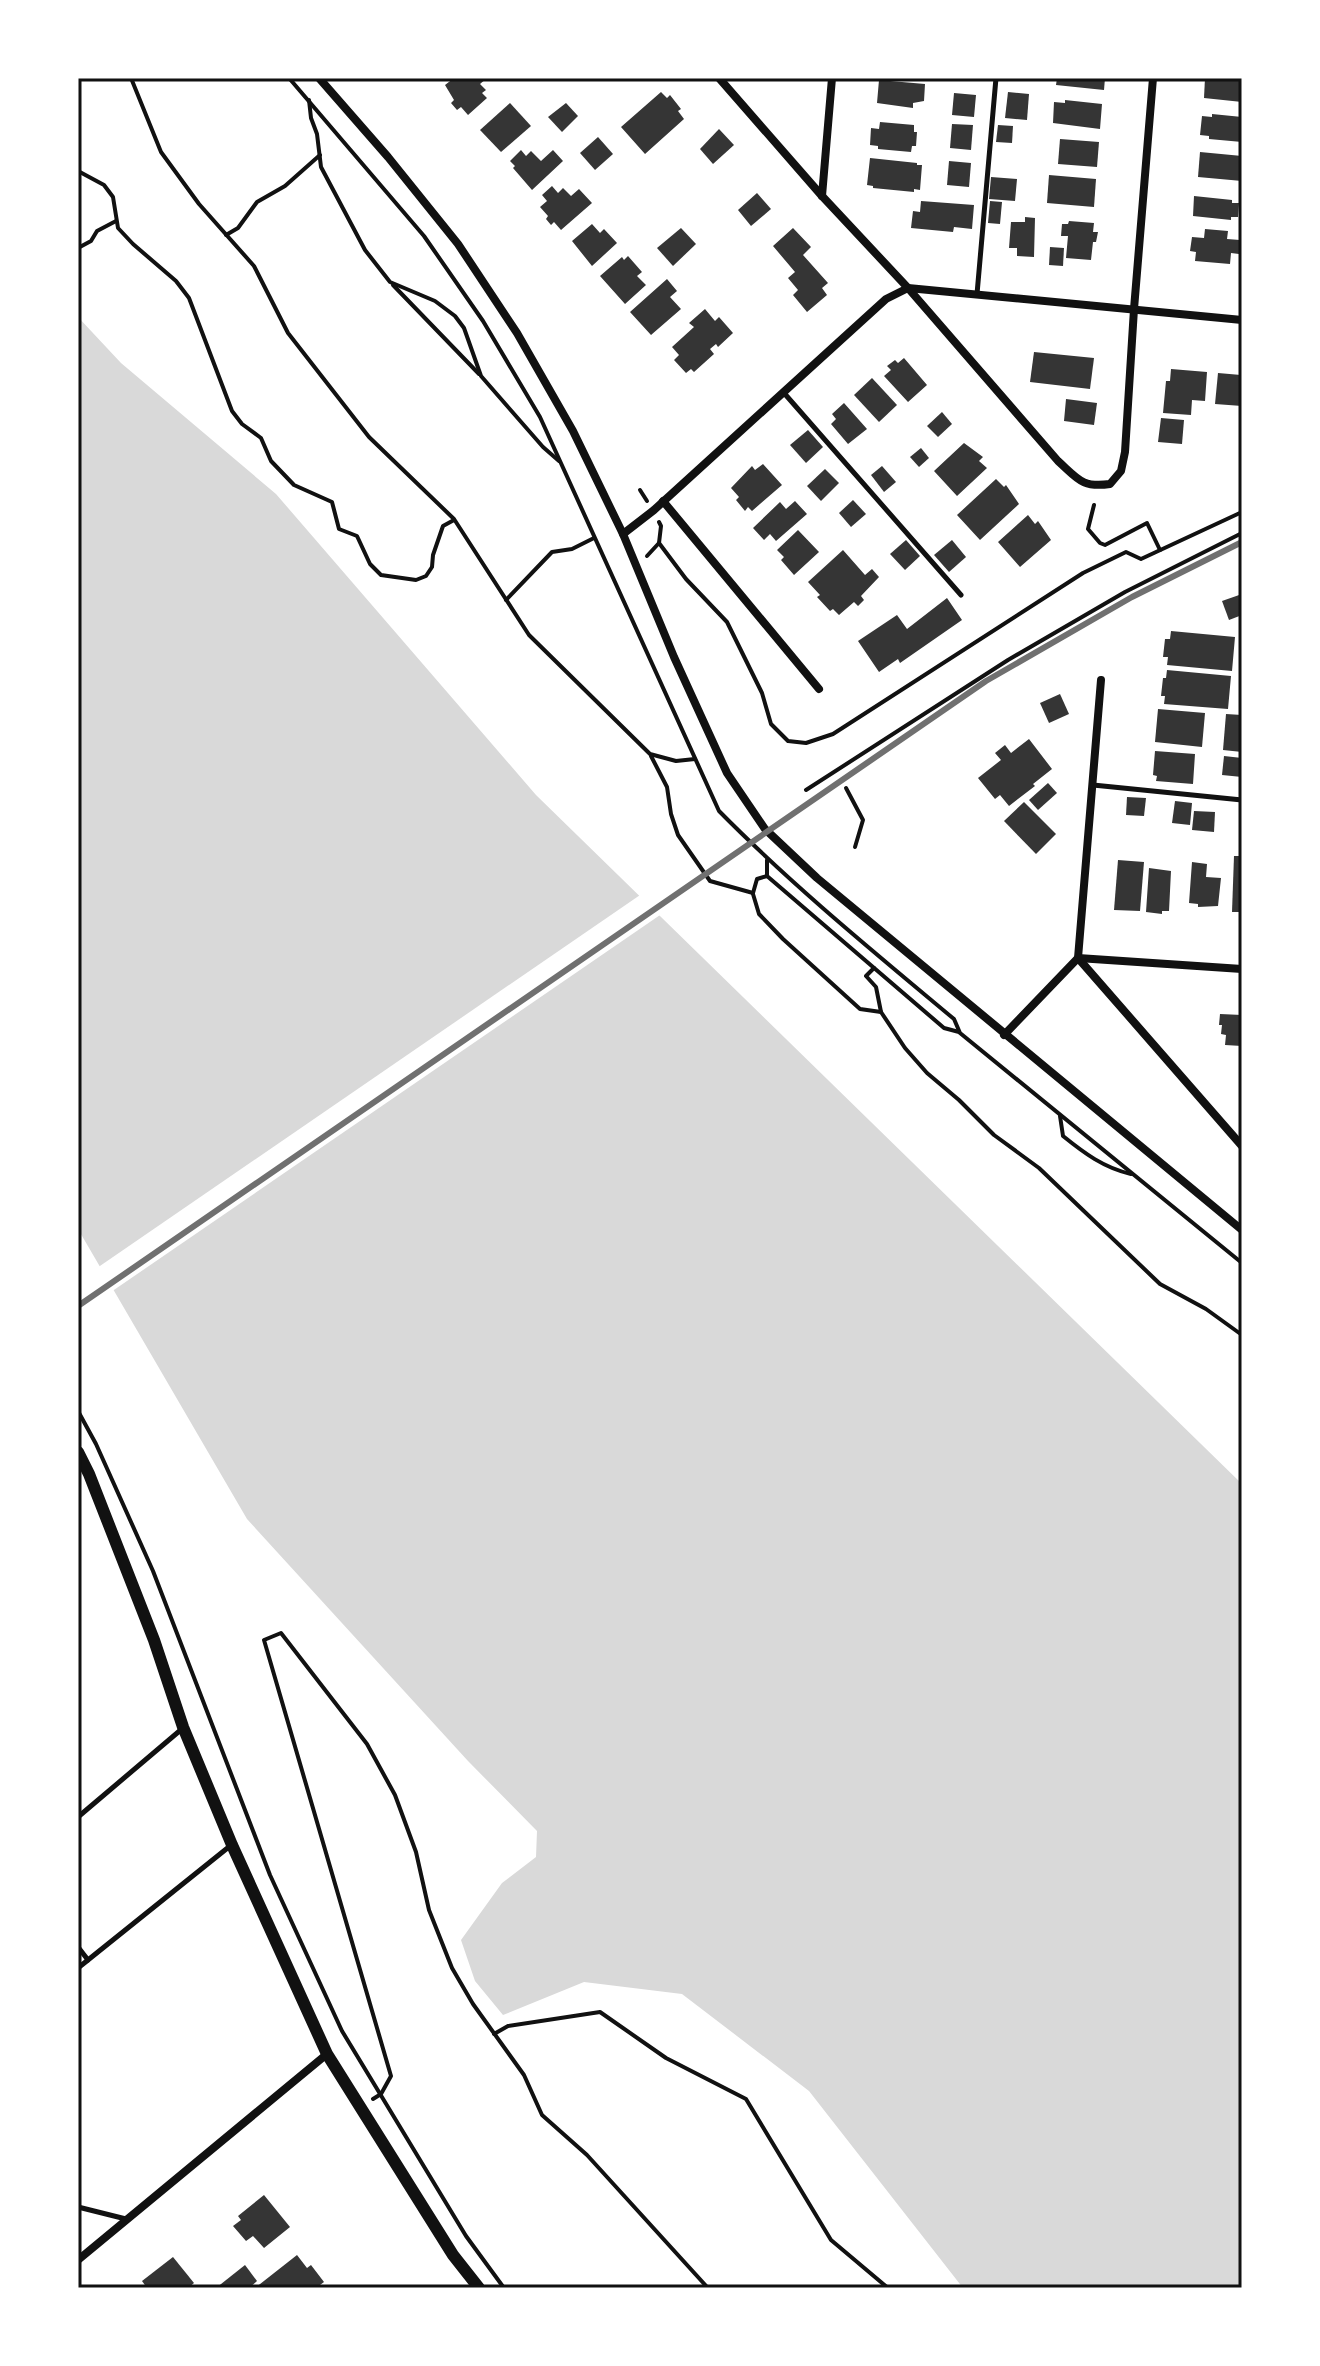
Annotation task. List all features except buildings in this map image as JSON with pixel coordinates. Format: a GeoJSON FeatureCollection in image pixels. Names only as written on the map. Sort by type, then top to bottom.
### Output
{"type":"FeatureCollection","features":[{"type":"Feature","properties":{"kind":"street"},"geometry":{"type":"LineString","coordinates":[[319,78],[388,157],[467,257],[517,333],[573,431],[623,534],[727,773],[765,829],[817,878],[1242,1230]]}},
{"type":"Feature","properties":{"kind":"street"},"geometry":{"type":"LineString","coordinates":[[719,78],[1058,461],[1082,484],[1095,486],[1110,484],[1121,471],[1125,452],[1153,78]]}},
{"type":"Feature","properties":{"kind":"street"},"geometry":{"type":"LineString","coordinates":[[822,196],[832,78]]}},
{"type":"Feature","properties":{"kind":"street"},"geometry":{"type":"LineString","coordinates":[[623,534],[886,299],[908,288],[1242,320]]}},
{"type":"Feature","properties":{"kind":"street"},"geometry":{"type":"LineString","coordinates":[[663,501],[819,689]]}},
{"type":"Feature","properties":{"kind":"street"},"geometry":{"type":"LineString","coordinates":[[1004,1035],[1078,958],[1101,680]]}},
{"type":"Feature","properties":{"kind":"street"},"geometry":{"type":"LineString","coordinates":[[1078,958],[1242,969]]}},
{"type":"Feature","properties":{"kind":"street"},"geometry":{"type":"LineString","coordinates":[[1078,958],[1242,1146]]}},
{"type":"Feature","properties":{"kind":"street"},"geometry":{"type":"LineString","coordinates":[[78,1452],[154,1640],[183,1727],[232,1845],[327,2054],[453,2255],[479,2288]]}},
{"type":"Feature","properties":{"kind":"street"},"geometry":{"type":"LineString","coordinates":[[78,2260],[327,2054]]}},
{"type":"Feature","properties":{"kind":"lane"},"geometry":{"type":"LineString","coordinates":[[977,294],[996,78]]}},
{"type":"Feature","properties":{"kind":"lane"},"geometry":{"type":"LineString","coordinates":[[783,392],[961,595]]}},
{"type":"Feature","properties":{"kind":"lane"},"geometry":{"type":"LineString","coordinates":[[1093,785],[1242,800]]}},
{"type":"Feature","properties":{"kind":"lane"},"geometry":{"type":"LineString","coordinates":[[78,1817],[183,1727]]}},
{"type":"Feature","properties":{"kind":"lane"},"geometry":{"type":"LineString","coordinates":[[78,1968],[232,1845]]}},
{"type":"Feature","properties":{"kind":"lane"},"geometry":{"type":"LineString","coordinates":[[78,1947],[88,1960]]}},
{"type":"Feature","properties":{"kind":"lane"},"geometry":{"type":"LineString","coordinates":[[78,2207],[126,2219]]}},
{"type":"Feature","properties":{"kind":"path"},"geometry":{"type":"LineString","coordinates":[[131,78],[161,152],[199,204],[254,266],[288,333],[369,437],[454,519],[529,635],[650,754],[667,787],[678,835],[710,881],[753,893]]}},
{"type":"Feature","properties":{"kind":"path"},"geometry":{"type":"LineString","coordinates":[[289,78],[424,236],[475,309],[540,417],[695,759],[676,761],[650,754]]}},
{"type":"Feature","properties":{"kind":"path"},"geometry":{"type":"LineString","coordinates":[[309,100],[321,167],[365,250],[390,282],[481,376],[543,447],[561,462]]}},
{"type":"Feature","properties":{"kind":"path"},"geometry":{"type":"LineString","coordinates":[[226,235],[238,228],[257,202],[285,186],[320,155]]}},
{"type":"Feature","properties":{"kind":"path"},"geometry":{"type":"LineString","coordinates":[[78,171],[104,185],[113,197],[118,228],[176,281],[189,298],[232,411],[242,424],[261,438],[271,461],[294,485],[332,502],[339,529],[357,536],[370,564],[381,575],[416,580],[426,576],[432,567],[443,526],[454,519]]}},
{"type":"Feature","properties":{"kind":"path"},"geometry":{"type":"LineString","coordinates":[[78,248],[91,241],[97,231],[116,221]]}},
{"type":"Feature","properties":{"kind":"path"},"geometry":{"type":"LineString","coordinates":[[390,282],[435,301],[455,316],[464,328],[481,376]]}},
{"type":"Feature","properties":{"kind":"path"},"geometry":{"type":"LineString","coordinates":[[1094,505],[1088,529],[1100,543],[1105,545],[1147,523],[1160,550]]}},
{"type":"Feature","properties":{"kind":"path"},"geometry":{"type":"LineString","coordinates":[[659,543],[686,579],[727,622],[762,693],[771,724],[788,741],[806,743],[833,734],[1083,573],[1126,552],[1141,559],[1242,512]]}},
{"type":"Feature","properties":{"kind":"path"},"geometry":{"type":"LineString","coordinates":[[645,557],[659,543],[661,526]]}},
{"type":"Feature","properties":{"kind":"path"},"geometry":{"type":"LineString","coordinates":[[806,790],[1008,660],[1125,592],[1242,533]]}},
{"type":"Feature","properties":{"kind":"path"},"geometry":{"type":"LineString","coordinates":[[506,600],[552,552],[572,549],[594,538]]}},
{"type":"Feature","properties":{"kind":"path"},"geometry":{"type":"LineString","coordinates":[[610,574],[622,568]]}},
{"type":"Feature","properties":{"kind":"path"},"geometry":{"type":"LineString","coordinates":[[846,788],[863,820],[855,847]]}},
{"type":"Feature","properties":{"kind":"path"},"geometry":{"type":"LineString","coordinates":[[767,860],[767,876],[944,1028],[960,1033],[1242,1263]]}},
{"type":"Feature","properties":{"kind":"path"},"geometry":{"type":"LineString","coordinates":[[767,876],[757,879],[753,893],[759,914],[860,1009],[881,1012]]}},
{"type":"Feature","properties":{"kind":"path"},"geometry":{"type":"LineString","coordinates":[[877,955],[954,1019],[960,1033]]}},
{"type":"Feature","properties":{"kind":"path"},"geometry":{"type":"LineString","coordinates":[[874,968],[866,976],[876,987],[881,1012],[905,1048],[927,1073],[994,1135],[1039,1168],[1160,1284],[1206,1309],[1242,1335]]}},
{"type":"Feature","properties":{"kind":"path"},"geometry":{"type":"LineString","coordinates":[[954,1019],[959,1013]]}},
{"type":"Feature","properties":{"kind":"path"},"geometry":{"type":"LineString","coordinates":[[1059,1114],[1063,1136],[1088,1157],[1117,1171],[1134,1175]]}},
{"type":"Feature","properties":{"kind":"path"},"geometry":{"type":"LineString","coordinates":[[78,1411],[153,1571],[270,1875],[342,2031],[466,2236],[504,2288]]}},
{"type":"Feature","properties":{"kind":"path"},"geometry":{"type":"LineString","coordinates":[[381,2094],[391,2076],[264,1640],[281,1633],[367,1744],[395,1795],[416,1852],[429,1910],[452,1968],[524,2075],[542,2115],[587,2155],[708,2288]]}},
{"type":"Feature","properties":{"kind":"path"},"geometry":{"type":"LineString","coordinates":[[494,2034],[508,2026],[600,2012],[666,2058],[746,2099],[831,2240],[888,2288]]}},
{"type":"Feature","properties":{"kind":"shaded area"},"geometry":{"type":"Polygon","coordinates":[[[78,317],[121,363],[276,494],[536,795],[1242,1484],[1242,2288],[963,2288],[809,2091],[682,1994],[584,1982],[503,2015],[475,1981],[461,1940],[502,1883],[536,1857],[537,1831],[468,1761],[247,1519],[78,1229],[78,317]]]}},
{"type":"Feature","properties":{"kind":"pier"},"geometry":{"type":"Polygon","coordinates":[[[643,893],[663,913],[111,1292],[97,1268],[643,893]]]}},
{"type":"Feature","properties":{"kind":"railway"},"geometry":{"type":"LineString","coordinates":[[78,1306],[986,681],[1132,597],[1242,542]]}}]}
